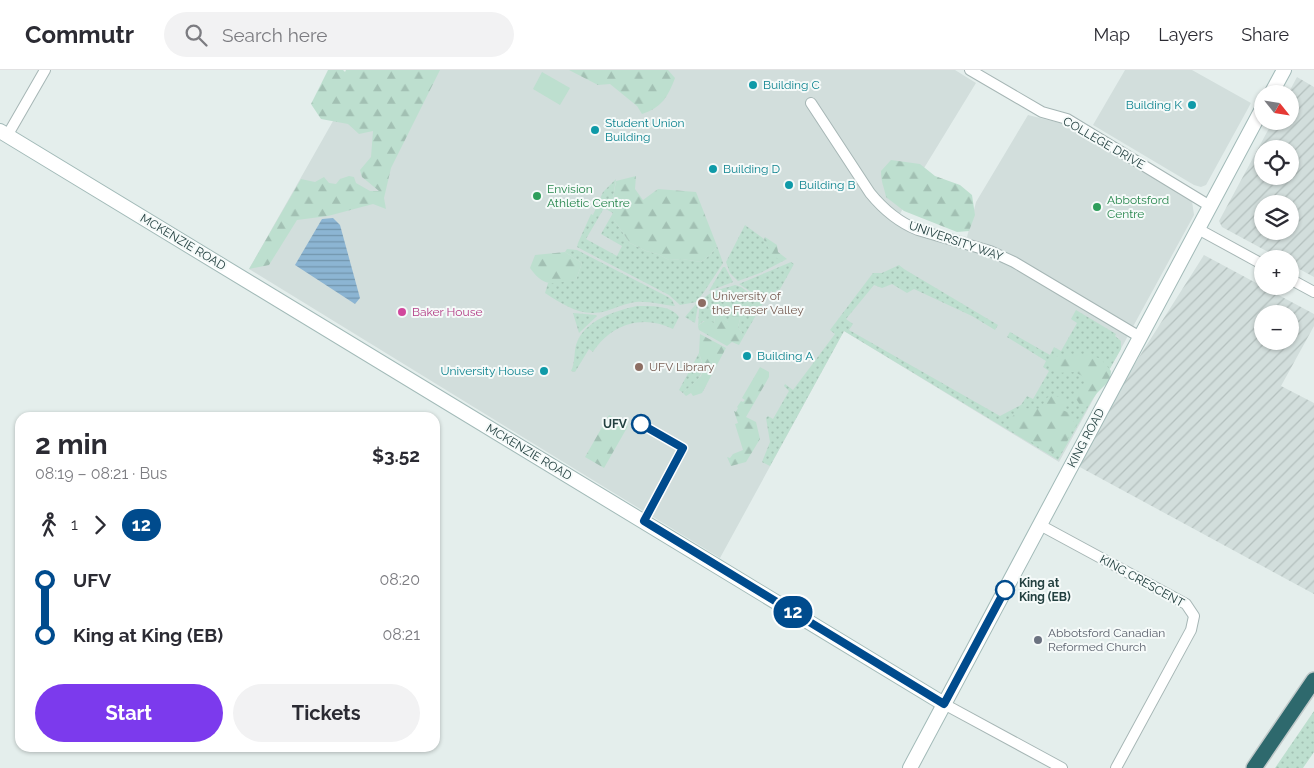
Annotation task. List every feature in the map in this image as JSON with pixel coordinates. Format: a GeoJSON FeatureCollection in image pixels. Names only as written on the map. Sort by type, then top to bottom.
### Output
{"type":"FeatureCollection","features":[{"type":"Feature","properties":{"kind":"highway"},"geometry":{"type":"LineString","coordinates":[[1254,768],[1314,680]]}},
{"type":"Feature","properties":{"kind":"street"},"geometry":{"type":"LineString","coordinates":[[4,133],[45,70]]}},
{"type":"Feature","properties":{"kind":"street","name":"COLLEGE DRIVE"},"geometry":{"type":"LineString","coordinates":[[970,70],[1042,112],[1067,119],[1210,206]]}},
{"type":"Feature","properties":{"kind":"street"},"geometry":{"type":"LineString","coordinates":[[1276,85],[1284,70]]}},
{"type":"Feature","properties":{"kind":"street","name":"UNIVERSITY WAY"},"geometry":{"type":"LineString","coordinates":[[811,102],[870,193],[879,204],[897,219],[907,226],[990,251],[1014,262],[1140,337]]}},
{"type":"Feature","properties":{"kind":"street","name":"KING ROAD"},"geometry":{"type":"LineString","coordinates":[[910,768],[1254,124]]}},
{"type":"Feature","properties":{"kind":"street","name":"MCKENZIE ROAD"},"geometry":{"type":"LineString","coordinates":[[4,133],[944,704],[1062,768]]}},
{"type":"Feature","properties":{"kind":"street"},"geometry":{"type":"LineString","coordinates":[[1198,229],[1254,260]]}},
{"type":"Feature","properties":{"kind":"street"},"geometry":{"type":"LineString","coordinates":[[1299,284],[1314,292]]}},
{"type":"Feature","properties":{"kind":"street","name":"KING CRESCENT"},"geometry":{"type":"LineString","coordinates":[[1040,525],[1186,604],[1194,616],[1191,630],[1116,768]]}},
{"type":"Feature","properties":{"kind":"shaded area","name":"University of the Fraser Valley"},"geometry":{"type":"Polygon","coordinates":[[[362,70],[955,70],[976,83],[921,173],[900,214],[918,225],[967,237],[976,202],[1028,115],[1064,124],[1192,201],[1194,215],[1059,462],[844,331],[720,558],[249,269],[362,70]]]}},
{"type":"Feature","properties":{"kind":"shaded area"},"geometry":{"type":"Polygon","coordinates":[[[1125,70],[1192,70],[1251,103],[1206,185],[1201,187],[1194,185],[1093,125],[1125,70]]]}},
{"type":"Feature","properties":{"kind":"shaded area"},"geometry":{"type":"Polygon","coordinates":[[[1297,77],[1314,87],[1314,277],[1299,269],[1299,250],[1264,250],[1222,227],[1219,221],[1254,156],[1254,185],[1299,185],[1299,140],[1263,140],[1268,130],[1299,130],[1299,85],[1293,85],[1297,77]]]}},
{"type":"Feature","properties":{"kind":"shaded area"},"geometry":{"type":"Polygon","coordinates":[[[1204,255],[1254,282],[1254,295],[1279,295],[1297,305],[1254,305],[1254,350],[1299,350],[1299,306],[1314,314],[1314,326],[1281,386],[1314,403],[1314,594],[1076,465],[1117,389],[1204,255]]]}},
{"type":"Feature","properties":{"kind":"green space"},"geometry":{"type":"Polygon","coordinates":[[[328,70],[343,70],[345,72],[346,70],[440,70],[391,168],[384,198],[386,209],[373,204],[328,216],[297,220],[269,265],[249,269],[301,179],[315,182],[324,177],[329,183],[336,184],[340,179],[349,176],[354,177],[356,183],[370,191],[379,191],[362,177],[360,170],[371,157],[373,131],[359,134],[348,124],[321,119],[311,104],[328,70]]]}},
{"type":"Feature","properties":{"kind":"green space"},"geometry":{"type":"Polygon","coordinates":[[[569,70],[668,70],[675,78],[670,91],[663,101],[654,109],[642,114],[637,106],[610,84],[598,85],[569,70]]]}},
{"type":"Feature","properties":{"kind":"green space"},"geometry":{"type":"Polygon","coordinates":[[[542,72],[570,88],[560,105],[533,89],[542,72]]]}},
{"type":"Feature","properties":{"kind":"green space"},"geometry":{"type":"Polygon","coordinates":[[[891,160],[920,164],[935,176],[960,185],[972,195],[975,215],[969,231],[957,232],[904,211],[886,197],[881,171],[891,160]]]}},
{"type":"Feature","properties":{"kind":"green space"},"geometry":{"type":"Polygon","coordinates":[[[636,176],[635,189],[643,200],[658,189],[696,192],[717,246],[711,254],[701,262],[682,259],[669,260],[630,243],[614,220],[611,210],[616,181],[636,176]]]}},
{"type":"Feature","properties":{"kind":"green space"},"geometry":{"type":"Polygon","coordinates":[[[616,179],[611,210],[614,213],[614,220],[630,243],[646,251],[658,254],[669,260],[682,259],[701,262],[717,246],[723,263],[696,302],[680,305],[669,295],[577,247],[603,192],[616,179]],[[604,208],[586,239],[617,256],[622,246],[601,234],[613,213],[604,208]]]}},
{"type":"Feature","properties":{"kind":"green space"},"geometry":{"type":"Polygon","coordinates":[[[745,225],[764,239],[776,257],[787,259],[760,273],[738,281],[730,273],[726,262],[745,225]]]}},
{"type":"Feature","properties":{"kind":"green space"},"geometry":{"type":"Polygon","coordinates":[[[765,237],[777,245],[778,252],[787,259],[779,260],[772,254],[764,240],[765,237]]]}},
{"type":"Feature","properties":{"kind":"green space"},"geometry":{"type":"Polygon","coordinates":[[[567,249],[577,250],[668,297],[675,306],[636,302],[606,311],[589,313],[566,306],[545,293],[548,283],[576,280],[582,263],[565,252],[567,249]]]}},
{"type":"Feature","properties":{"kind":"green space"},"geometry":{"type":"Polygon","coordinates":[[[565,252],[582,263],[576,280],[555,283],[545,282],[535,275],[530,268],[535,255],[565,252]]]}},
{"type":"Feature","properties":{"kind":"green space"},"geometry":{"type":"Polygon","coordinates":[[[791,262],[794,264],[779,291],[776,290],[775,293],[771,291],[765,301],[739,284],[791,262]]]}},
{"type":"Feature","properties":{"kind":"green space"},"geometry":{"type":"Polygon","coordinates":[[[899,265],[998,325],[995,330],[972,316],[914,289],[907,293],[892,284],[882,288],[874,285],[846,319],[853,324],[849,330],[1000,416],[1021,405],[1027,396],[1033,399],[1049,371],[1043,367],[1046,361],[1007,337],[1010,332],[1050,355],[1054,347],[1061,351],[1077,323],[1071,319],[1076,310],[1116,334],[1115,336],[1121,341],[1121,349],[1058,460],[844,331],[770,466],[762,462],[770,442],[766,418],[768,416],[773,419],[789,391],[784,386],[785,384],[793,390],[835,334],[830,330],[873,273],[882,273],[899,265]]]}},
{"type":"Feature","properties":{"kind":"green space"},"geometry":{"type":"Polygon","coordinates":[[[723,267],[725,267],[733,282],[709,291],[723,267]]]}},
{"type":"Feature","properties":{"kind":"green space"},"geometry":{"type":"Polygon","coordinates":[[[735,285],[741,287],[763,303],[744,336],[738,327],[740,319],[728,322],[719,316],[715,317],[714,323],[703,321],[698,326],[699,308],[702,300],[715,291],[735,285]]]}},
{"type":"Feature","properties":{"kind":"green space"},"geometry":{"type":"Polygon","coordinates":[[[696,304],[698,305],[695,323],[685,317],[696,304]]]}},
{"type":"Feature","properties":{"kind":"green space"},"geometry":{"type":"Polygon","coordinates":[[[637,306],[666,308],[679,317],[673,329],[650,322],[628,324],[618,328],[600,342],[593,352],[589,349],[575,372],[571,371],[576,345],[586,329],[601,318],[637,306]]]}},
{"type":"Feature","properties":{"kind":"green space"},"geometry":{"type":"Polygon","coordinates":[[[573,313],[596,315],[597,316],[579,333],[573,313]]]}},
{"type":"Feature","properties":{"kind":"green space"},"geometry":{"type":"Polygon","coordinates":[[[733,315],[738,316],[740,319],[738,327],[744,336],[739,345],[732,342],[727,346],[699,330],[698,326],[705,321],[714,323],[715,317],[720,316],[728,322],[733,315]]]}},
{"type":"Feature","properties":{"kind":"green space"},"geometry":{"type":"Polygon","coordinates":[[[700,334],[726,348],[702,393],[693,396],[691,393],[686,396],[683,393],[701,376],[704,368],[699,353],[700,334]]]}},
{"type":"Feature","properties":{"kind":"green space"},"geometry":{"type":"Polygon","coordinates":[[[699,353],[702,372],[697,380],[683,393],[679,390],[699,353]]]}},
{"type":"Feature","properties":{"kind":"green space"},"geometry":{"type":"Polygon","coordinates":[[[1088,354],[1101,359],[1111,371],[1110,380],[1089,404],[1080,405],[1075,397],[1085,385],[1084,377],[1075,372],[1057,373],[1050,368],[1051,358],[1062,355],[1088,354]]]}},
{"type":"Feature","properties":{"kind":"green space"},"geometry":{"type":"Polygon","coordinates":[[[760,367],[769,372],[769,377],[746,417],[756,422],[760,439],[746,462],[731,466],[727,457],[730,458],[733,454],[743,450],[735,424],[738,423],[734,411],[736,412],[741,401],[745,400],[742,398],[760,367]]]}},
{"type":"Feature","properties":{"kind":"green space"},"geometry":{"type":"Polygon","coordinates":[[[1050,396],[1063,397],[1066,406],[1062,410],[1070,413],[1071,419],[1077,425],[1070,432],[1068,440],[1059,452],[1047,451],[1011,430],[1010,420],[1019,408],[1042,409],[1045,399],[1050,396]]]}},
{"type":"Feature","properties":{"kind":"green space"},"geometry":{"type":"Polygon","coordinates":[[[609,415],[628,426],[604,468],[585,457],[609,415]]]}},
{"type":"Feature","properties":{"kind":"green space"},"geometry":{"type":"Polygon","coordinates":[[[1314,711],[1314,752],[1303,768],[1275,768],[1314,711]]]}},
{"type":"Feature","properties":{"kind":"water"},"geometry":{"type":"Polygon","coordinates":[[[333,218],[340,225],[360,298],[355,304],[295,265],[322,219],[333,218]]]}},
{"type":"Feature","properties":{"kind":"bus line","name":"12"},"geometry":{"type":"LineString","coordinates":[[641,424],[683,448],[644,521],[944,704],[1005,590]]}},
{"type":"Feature","properties":{"kind":"place","name":"Building C"},"geometry":{"type":"Point","coordinates":[753,85]}},
{"type":"Feature","properties":{"kind":"place","name":"Building K"},"geometry":{"type":"Point","coordinates":[1192,105]}},
{"type":"Feature","properties":{"kind":"place","name":"Student Union Building"},"geometry":{"type":"Point","coordinates":[595,130]}},
{"type":"Feature","properties":{"kind":"place","name":"Building D"},"geometry":{"type":"Point","coordinates":[713,169]}},
{"type":"Feature","properties":{"kind":"place","name":"Building B"},"geometry":{"type":"Point","coordinates":[789,185]}},
{"type":"Feature","properties":{"kind":"place","name":"Envision Athletic Centre"},"geometry":{"type":"Point","coordinates":[537,196]}},
{"type":"Feature","properties":{"kind":"place","name":"Abbotsford Centre"},"geometry":{"type":"Point","coordinates":[1097,207]}},
{"type":"Feature","properties":{"kind":"place","name":"University of the Fraser Valley"},"geometry":{"type":"Point","coordinates":[702,303]}},
{"type":"Feature","properties":{"kind":"place","name":"Baker House"},"geometry":{"type":"Point","coordinates":[402,312]}},
{"type":"Feature","properties":{"kind":"place","name":"Building A"},"geometry":{"type":"Point","coordinates":[747,356]}},
{"type":"Feature","properties":{"kind":"place","name":"UFV Library"},"geometry":{"type":"Point","coordinates":[639,367]}},
{"type":"Feature","properties":{"kind":"place","name":"University House"},"geometry":{"type":"Point","coordinates":[544,371]}},
{"type":"Feature","properties":{"kind":"place","name":"UFV"},"geometry":{"type":"Point","coordinates":[641,424]}},
{"type":"Feature","properties":{"kind":"place","name":"King at King (EB)"},"geometry":{"type":"Point","coordinates":[1005,590]}},
{"type":"Feature","properties":{"kind":"place","name":"Abbotsford Canadian Reformed Church"},"geometry":{"type":"Point","coordinates":[1038,640]}}]}
